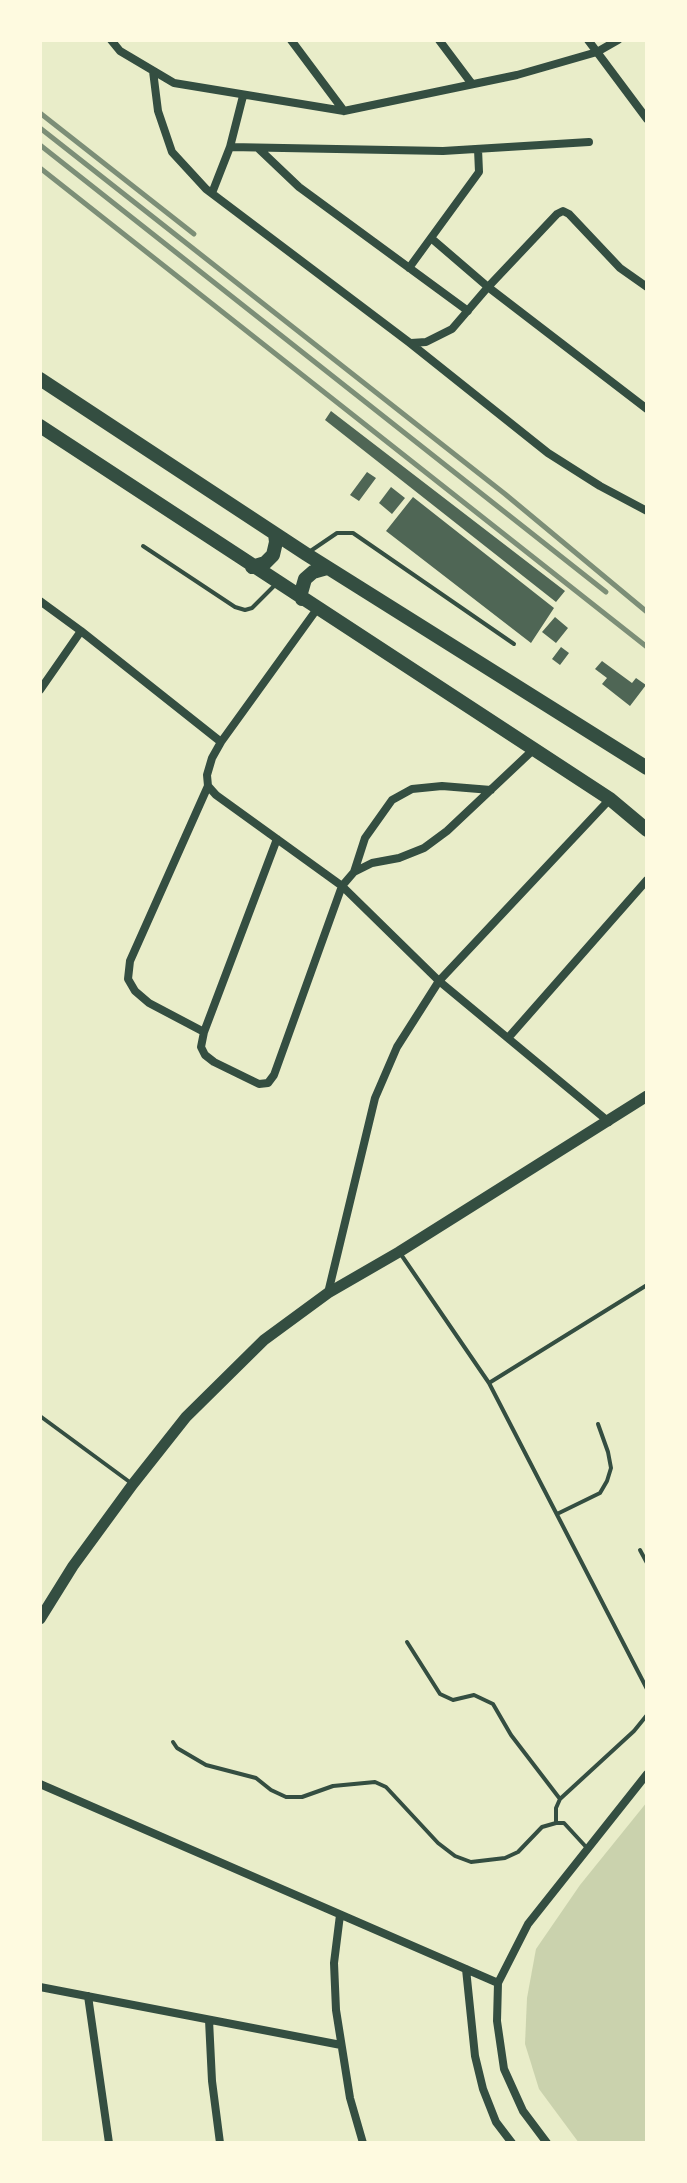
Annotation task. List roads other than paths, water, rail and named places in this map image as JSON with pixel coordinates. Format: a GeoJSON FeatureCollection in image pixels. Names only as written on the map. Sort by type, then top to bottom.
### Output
{"type":"FeatureCollection","features":[{"type":"Feature","properties":{"kind":"main road"},"geometry":{"type":"LineString","coordinates":[[40,379],[327,568],[647,768]]}},
{"type":"Feature","properties":{"kind":"main road"},"geometry":{"type":"LineString","coordinates":[[40,426],[610,799],[647,830]]}},
{"type":"Feature","properties":{"kind":"main road"},"geometry":{"type":"LineString","coordinates":[[252,567],[265,563],[273,555],[275,534]]}},
{"type":"Feature","properties":{"kind":"main road"},"geometry":{"type":"LineString","coordinates":[[302,599],[305,579],[313,572],[327,568]]}},
{"type":"Feature","properties":{"kind":"street"},"geometry":{"type":"LineString","coordinates":[[111,40],[120,51],[174,83],[344,111],[517,75],[597,52],[618,40]]}},
{"type":"Feature","properties":{"kind":"street"},"geometry":{"type":"LineString","coordinates":[[291,40],[344,111]]}},
{"type":"Feature","properties":{"kind":"street"},"geometry":{"type":"LineString","coordinates":[[439,40],[472,84]]}},
{"type":"Feature","properties":{"kind":"street"},"geometry":{"type":"LineString","coordinates":[[588,40],[647,119]]}},
{"type":"Feature","properties":{"kind":"street"},"geometry":{"type":"LineString","coordinates":[[153,71],[158,111],[172,152],[212,193],[410,343],[548,453],[647,511]]}},
{"type":"Feature","properties":{"kind":"street"},"geometry":{"type":"LineString","coordinates":[[212,193],[230,147],[243,96]]}},
{"type":"Feature","properties":{"kind":"street"},"geometry":{"type":"LineString","coordinates":[[230,147],[443,151],[589,142]]}},
{"type":"Feature","properties":{"kind":"street"},"geometry":{"type":"LineString","coordinates":[[257,147],[299,187],[468,311]]}},
{"type":"Feature","properties":{"kind":"street"},"geometry":{"type":"LineString","coordinates":[[409,268],[479,172],[478,149]]}},
{"type":"Feature","properties":{"kind":"street"},"geometry":{"type":"LineString","coordinates":[[410,343],[426,342],[452,329],[488,287],[563,211],[620,268],[647,287]]}},
{"type":"Feature","properties":{"kind":"street"},"geometry":{"type":"LineString","coordinates":[[431,238],[488,287],[647,409]]}},
{"type":"Feature","properties":{"kind":"street"},"geometry":{"type":"LineString","coordinates":[[40,601],[221,742]]}},
{"type":"Feature","properties":{"kind":"street"},"geometry":{"type":"LineString","coordinates":[[204,1032],[149,1003],[135,991],[128,979],[130,961],[208,786],[207,775],[212,758],[317,609]]}},
{"type":"Feature","properties":{"kind":"street"},"geometry":{"type":"LineString","coordinates":[[40,690],[81,631]]}},
{"type":"Feature","properties":{"kind":"street"},"geometry":{"type":"LineString","coordinates":[[354,872],[372,863],[399,858],[424,848],[447,831],[533,750]]}},
{"type":"Feature","properties":{"kind":"street"},"geometry":{"type":"LineString","coordinates":[[208,786],[216,795],[342,886],[439,981],[609,1122]]}},
{"type":"Feature","properties":{"kind":"street"},"geometry":{"type":"LineString","coordinates":[[277,839],[201,1047],[205,1055],[259,1084],[268,1083],[274,1075],[342,886],[354,872],[365,838],[392,800],[412,789],[442,786],[491,790]]}},
{"type":"Feature","properties":{"kind":"street"},"geometry":{"type":"LineString","coordinates":[[328,1293],[375,1098],[397,1047],[439,981],[610,799]]}},
{"type":"Feature","properties":{"kind":"street"},"geometry":{"type":"LineString","coordinates":[[508,1038],[647,880]]}},
{"type":"Feature","properties":{"kind":"street"},"geometry":{"type":"LineString","coordinates":[[40,1619],[44,1604],[186,1417],[264,1340],[328,1293],[399,1252],[647,1096]]}},
{"type":"Feature","properties":{"kind":"street"},"geometry":{"type":"LineString","coordinates":[[547,2143],[523,2111],[504,2069],[497,2021],[498,1983],[528,1924],[647,1774]]}},
{"type":"Feature","properties":{"kind":"street"},"geometry":{"type":"LineString","coordinates":[[40,1784],[498,1983]]}},
{"type":"Feature","properties":{"kind":"street"},"geometry":{"type":"LineString","coordinates":[[340,1915],[334,1963],[341,2045],[350,2098],[363,2143]]}},
{"type":"Feature","properties":{"kind":"street"},"geometry":{"type":"LineString","coordinates":[[466,1969],[475,2056],[483,2089],[496,2122],[512,2143]]}},
{"type":"Feature","properties":{"kind":"street"},"geometry":{"type":"LineString","coordinates":[[40,1987],[341,2045]]}},
{"type":"Feature","properties":{"kind":"street"},"geometry":{"type":"LineString","coordinates":[[88,1996],[109,2143]]}},
{"type":"Feature","properties":{"kind":"street"},"geometry":{"type":"LineString","coordinates":[[209,2020],[212,2081],[220,2143]]}},
{"type":"Feature","properties":{"kind":"lane"},"geometry":{"type":"LineString","coordinates":[[306,554],[337,533],[353,533],[514,644]]}},
{"type":"Feature","properties":{"kind":"lane"},"geometry":{"type":"LineString","coordinates":[[143,546],[235,607],[245,610],[252,608],[277,583]]}},
{"type":"Feature","properties":{"kind":"lane"},"geometry":{"type":"LineString","coordinates":[[399,1252],[489,1383],[647,1689]]}},
{"type":"Feature","properties":{"kind":"lane"},"geometry":{"type":"LineString","coordinates":[[489,1383],[647,1285]]}},
{"type":"Feature","properties":{"kind":"lane"},"geometry":{"type":"LineString","coordinates":[[40,1416],[133,1484]]}},
{"type":"Feature","properties":{"kind":"lane"},"geometry":{"type":"LineString","coordinates":[[557,1514],[600,1493],[607,1481],[611,1468],[598,1424]]}},
{"type":"Feature","properties":{"kind":"lane"},"geometry":{"type":"LineString","coordinates":[[640,1550],[647,1563]]}},
{"type":"Feature","properties":{"kind":"lane"},"geometry":{"type":"LineString","coordinates":[[407,1642],[440,1694],[453,1700],[474,1695],[493,1704],[511,1735],[560,1799]]}},
{"type":"Feature","properties":{"kind":"lane"},"geometry":{"type":"LineString","coordinates":[[556,1823],[556,1808],[560,1799],[634,1731],[647,1715]]}},
{"type":"Feature","properties":{"kind":"lane"},"geometry":{"type":"LineString","coordinates":[[173,1742],[177,1748],[206,1765],[256,1778],[286,1797],[302,1797],[333,1786],[375,1782],[386,1787],[438,1843],[455,1856],[471,1862],[505,1858],[518,1852],[542,1827],[556,1823],[564,1823],[587,1848]]}},
{"type":"Feature","properties":{"kind":"railway"},"geometry":{"type":"LineString","coordinates":[[40,113],[194,234]]}},
{"type":"Feature","properties":{"kind":"railway"},"geometry":{"type":"LineString","coordinates":[[40,128],[505,494],[647,612]]}},
{"type":"Feature","properties":{"kind":"railway"},"geometry":{"type":"LineString","coordinates":[[40,145],[606,592]]}},
{"type":"Feature","properties":{"kind":"railway"},"geometry":{"type":"LineString","coordinates":[[40,168],[647,647]]}}]}
